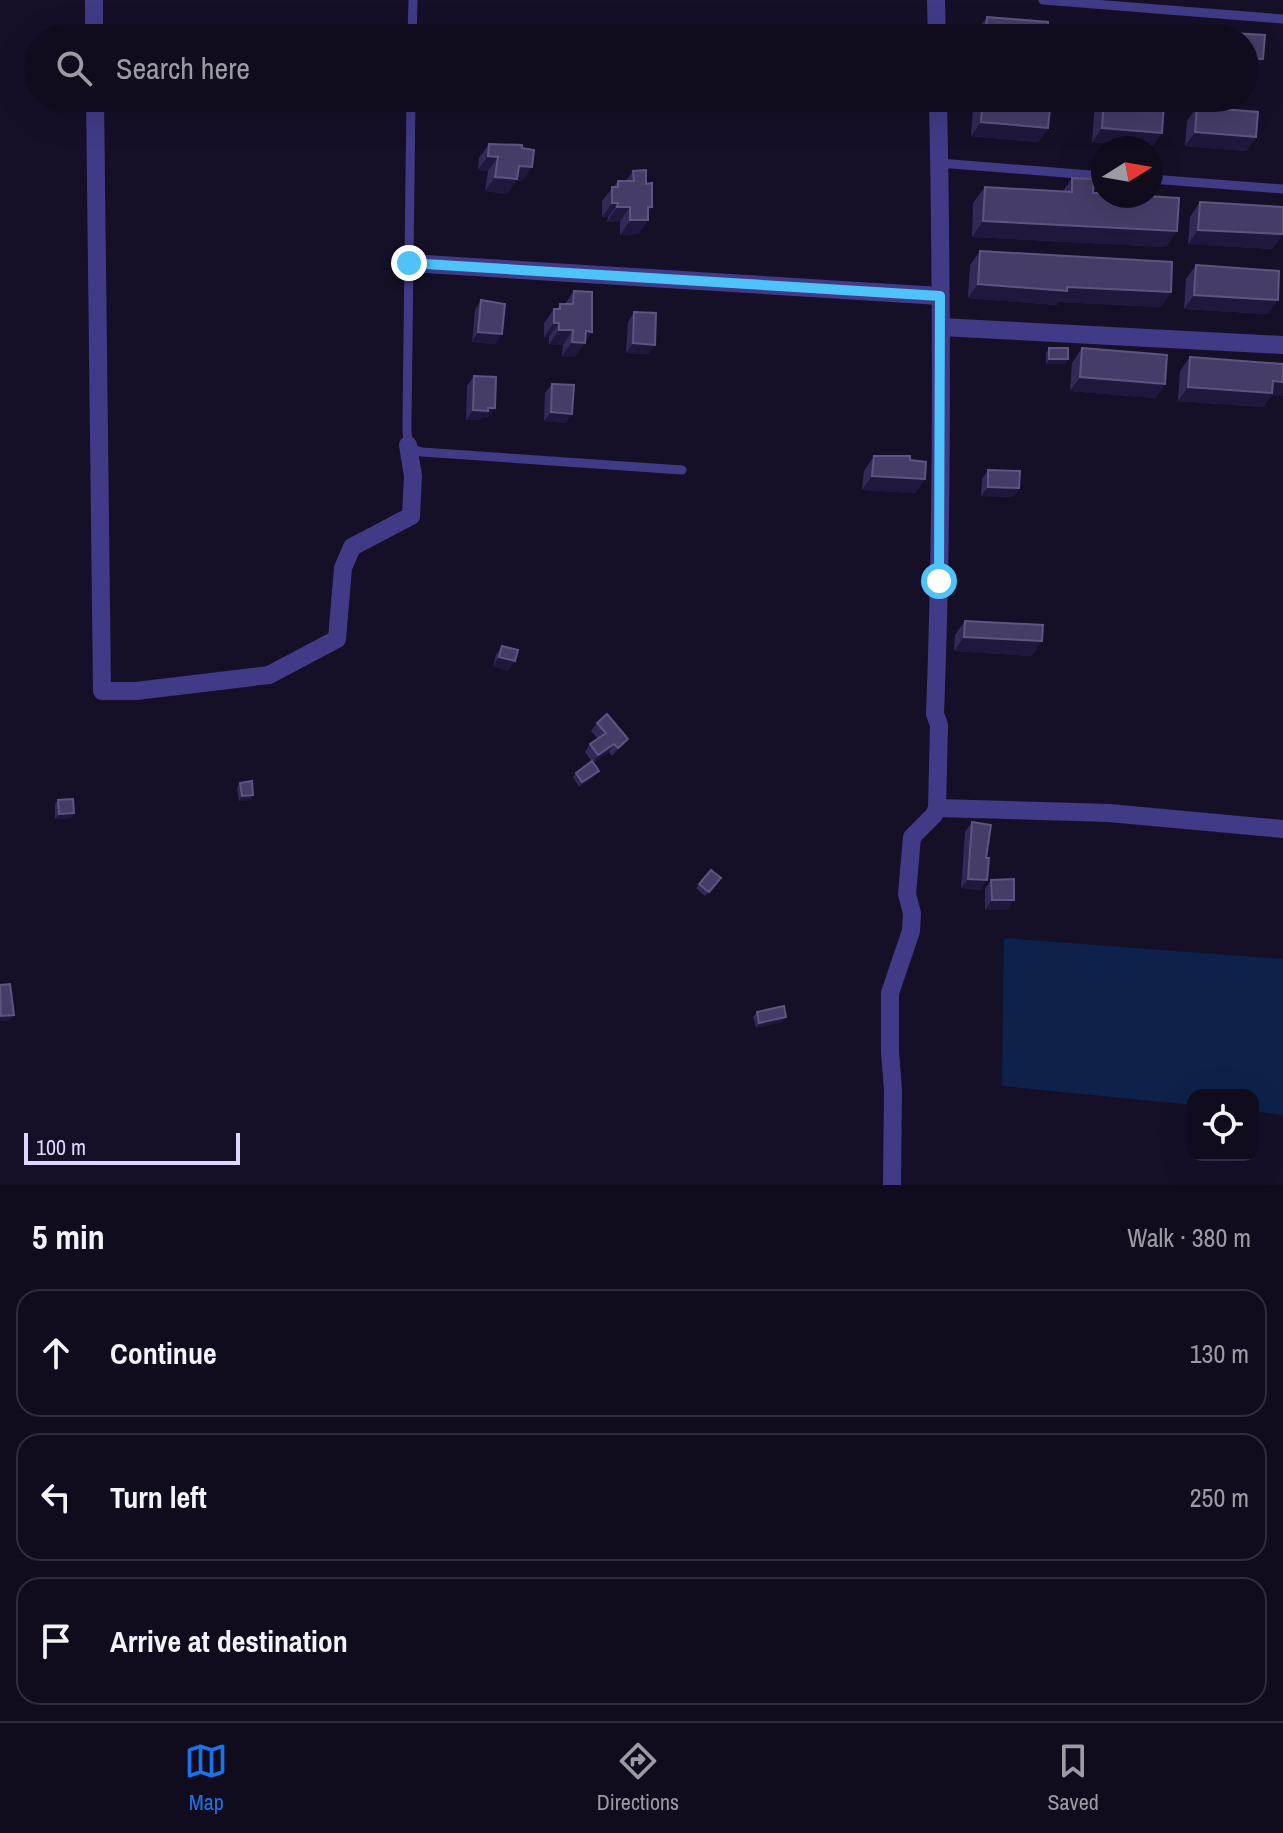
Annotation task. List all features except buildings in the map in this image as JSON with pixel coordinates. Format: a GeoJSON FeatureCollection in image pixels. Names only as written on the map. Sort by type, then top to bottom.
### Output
{"type":"FeatureCollection","features":[{"type":"Feature","properties":{"kind":"street"},"geometry":{"type":"LineString","coordinates":[[94,0],[94,24]]}},
{"type":"Feature","properties":{"kind":"street"},"geometry":{"type":"LineString","coordinates":[[936,0],[937,24]]}},
{"type":"Feature","properties":{"kind":"street"},"geometry":{"type":"LineString","coordinates":[[95,112],[102,691],[136,691],[269,675],[337,639],[343,568],[352,547],[411,516],[413,476],[408,445]]}},
{"type":"Feature","properties":{"kind":"street"},"geometry":{"type":"LineString","coordinates":[[892,1185],[890,993],[911,931],[912,913],[907,894],[912,837],[937,808],[939,725],[935,714],[941,327],[938,112]]}},
{"type":"Feature","properties":{"kind":"street"},"geometry":{"type":"LineString","coordinates":[[409,263],[940,296]]}},
{"type":"Feature","properties":{"kind":"street"},"geometry":{"type":"LineString","coordinates":[[941,327],[1283,345]]}},
{"type":"Feature","properties":{"kind":"street"},"geometry":{"type":"LineString","coordinates":[[937,808],[1109,813],[1283,829]]}},
{"type":"Feature","properties":{"kind":"lane"},"geometry":{"type":"LineString","coordinates":[[412,24],[413,0]]}},
{"type":"Feature","properties":{"kind":"lane"},"geometry":{"type":"LineString","coordinates":[[1043,0],[1283,19]]}},
{"type":"Feature","properties":{"kind":"lane"},"geometry":{"type":"LineString","coordinates":[[411,112],[408,445],[414,451],[422,452],[682,470]]}},
{"type":"Feature","properties":{"kind":"lane"},"geometry":{"type":"LineString","coordinates":[[939,163],[1091,175]]}},
{"type":"Feature","properties":{"kind":"lane"},"geometry":{"type":"LineString","coordinates":[[1163,180],[1283,189]]}},
{"type":"Feature","properties":{"kind":"water"},"geometry":{"type":"Polygon","coordinates":[[[1004,938],[1283,959],[1283,1115],[1259,1112],[1259,1089],[1187,1089],[1187,1104],[1002,1086],[1004,938]]]}},
{"type":"Feature","properties":{"kind":"route"},"geometry":{"type":"LineString","coordinates":[[409,263],[940,296],[939,581]]}}]}
